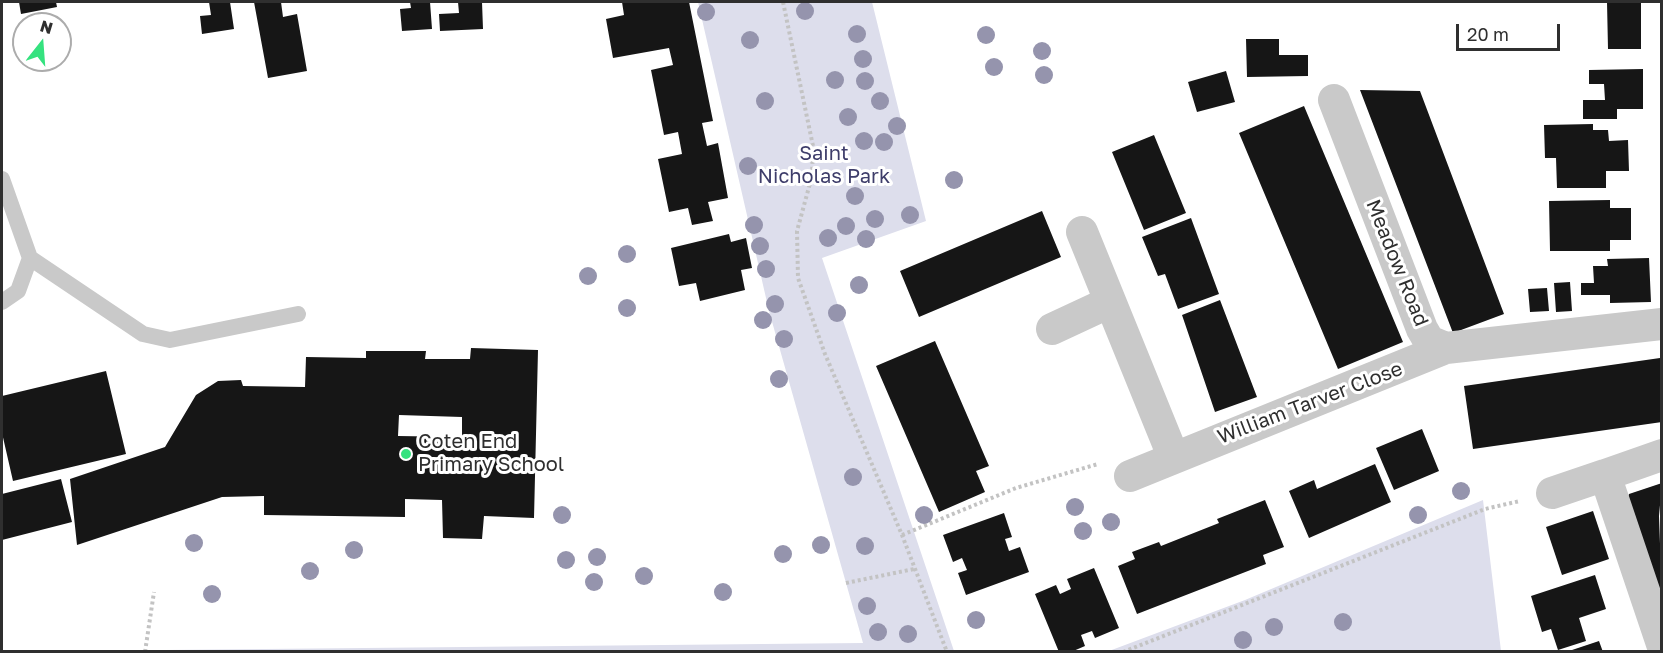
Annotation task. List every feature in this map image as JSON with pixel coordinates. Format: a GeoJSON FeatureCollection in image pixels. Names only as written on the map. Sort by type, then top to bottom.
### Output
{"type":"FeatureCollection","features":[{"type":"Feature","properties":{"kind":"street","name":"Meadow Road"},"geometry":{"type":"LineString","coordinates":[[1334,100],[1422,329],[1429,340],[1446,348]]}},
{"type":"Feature","properties":{"kind":"street"},"geometry":{"type":"LineString","coordinates":[[1082,232],[1173,456]]}},
{"type":"Feature","properties":{"kind":"street"},"geometry":{"type":"LineString","coordinates":[[1052,329],[1110,302]]}},
{"type":"Feature","properties":{"kind":"street"},"geometry":{"type":"LineString","coordinates":[[1446,348],[1662,324]]}},
{"type":"Feature","properties":{"kind":"street","name":"William Tarver Close"},"geometry":{"type":"LineString","coordinates":[[1130,476],[1173,456],[1446,348]]}},
{"type":"Feature","properties":{"kind":"street"},"geometry":{"type":"LineString","coordinates":[[1552,493],[1662,455]]}},
{"type":"Feature","properties":{"kind":"street"},"geometry":{"type":"LineString","coordinates":[[1605,475],[1662,644]]}},
{"type":"Feature","properties":{"kind":"lane"},"geometry":{"type":"LineString","coordinates":[[2,179],[30,258],[144,334],[170,340],[298,314]]}},
{"type":"Feature","properties":{"kind":"lane"},"geometry":{"type":"LineString","coordinates":[[2,302],[18,291],[30,258]]}},
{"type":"Feature","properties":{"kind":"path"},"geometry":{"type":"LineString","coordinates":[[783,2],[813,146],[812,177],[797,231],[798,278],[825,354],[902,535],[947,651]]}},
{"type":"Feature","properties":{"kind":"path"},"geometry":{"type":"LineString","coordinates":[[902,535],[1016,488],[1100,464]]}},
{"type":"Feature","properties":{"kind":"path"},"geometry":{"type":"LineString","coordinates":[[1123,651],[1485,509],[1552,493]]}},
{"type":"Feature","properties":{"kind":"path"},"geometry":{"type":"LineString","coordinates":[[846,583],[914,569]]}},
{"type":"Feature","properties":{"kind":"path"},"geometry":{"type":"LineString","coordinates":[[146,651],[154,592]]}},
{"type":"Feature","properties":{"kind":"green space","name":"Saint Nicholas Park"},"geometry":{"type":"Polygon","coordinates":[[[698,2],[872,2],[926,221],[822,258],[954,651],[65,651],[863,643],[769,311],[698,2]]]}},
{"type":"Feature","properties":{"kind":"green space"},"geometry":{"type":"Polygon","coordinates":[[[1483,500],[1501,651],[1109,651],[1245,600],[1483,500]]]}},
{"type":"Feature","properties":{"kind":"building"},"geometry":{"type":"Polygon","coordinates":[[[19,2],[56,2],[57,7],[21,12],[19,2]]]}},
{"type":"Feature","properties":{"kind":"building"},"geometry":{"type":"Polygon","coordinates":[[[209,2],[230,2],[234,29],[202,34],[200,16],[211,15],[209,2]]]}},
{"type":"Feature","properties":{"kind":"building"},"geometry":{"type":"Polygon","coordinates":[[[254,2],[281,2],[283,17],[297,14],[307,71],[268,78],[254,2]]]}},
{"type":"Feature","properties":{"kind":"building"},"geometry":{"type":"Polygon","coordinates":[[[410,2],[430,2],[432,29],[402,31],[400,9],[411,8],[410,2]]]}},
{"type":"Feature","properties":{"kind":"building"},"geometry":{"type":"Polygon","coordinates":[[[458,2],[482,2],[483,29],[440,31],[439,14],[459,13],[458,2]]]}},
{"type":"Feature","properties":{"kind":"building"},"geometry":{"type":"Polygon","coordinates":[[[622,2],[689,2],[713,121],[702,123],[707,146],[718,143],[728,198],[708,202],[713,221],[692,225],[688,208],[669,212],[658,159],[682,154],[678,132],[664,135],[651,70],[673,65],[669,48],[613,58],[606,19],[624,15],[622,2]]]}},
{"type":"Feature","properties":{"kind":"building"},"geometry":{"type":"Polygon","coordinates":[[[1607,2],[1641,2],[1641,49],[1608,49],[1607,2]]]}},
{"type":"Feature","properties":{"kind":"building"},"geometry":{"type":"Polygon","coordinates":[[[1246,39],[1279,39],[1279,55],[1308,55],[1308,76],[1247,77],[1246,39]]]}},
{"type":"Feature","properties":{"kind":"building"},"geometry":{"type":"Polygon","coordinates":[[[1643,69],[1643,109],[1617,109],[1617,119],[1583,119],[1583,100],[1605,100],[1604,84],[1589,84],[1589,70],[1643,69]]]}},
{"type":"Feature","properties":{"kind":"building"},"geometry":{"type":"Polygon","coordinates":[[[1226,71],[1235,102],[1197,112],[1188,82],[1226,71]]]}},
{"type":"Feature","properties":{"kind":"building"},"geometry":{"type":"Polygon","coordinates":[[[1360,90],[1420,91],[1504,314],[1453,333],[1360,90]]]}},
{"type":"Feature","properties":{"kind":"building"},"geometry":{"type":"Polygon","coordinates":[[[1304,106],[1403,342],[1338,369],[1239,133],[1304,106]]]}},
{"type":"Feature","properties":{"kind":"building"},"geometry":{"type":"Polygon","coordinates":[[[1593,124],[1593,130],[1608,130],[1609,141],[1628,140],[1629,171],[1606,171],[1606,188],[1557,188],[1556,158],[1545,158],[1544,125],[1593,124]]]}},
{"type":"Feature","properties":{"kind":"building"},"geometry":{"type":"Polygon","coordinates":[[[1154,135],[1186,213],[1144,230],[1112,152],[1154,135]]]}},
{"type":"Feature","properties":{"kind":"building"},"geometry":{"type":"Polygon","coordinates":[[[1610,200],[1610,208],[1631,208],[1631,240],[1610,240],[1610,251],[1550,251],[1549,201],[1610,200]]]}},
{"type":"Feature","properties":{"kind":"building"},"geometry":{"type":"Polygon","coordinates":[[[1042,211],[1061,257],[919,317],[900,271],[1042,211]]]}},
{"type":"Feature","properties":{"kind":"building"},"geometry":{"type":"Polygon","coordinates":[[[1191,218],[1219,294],[1178,309],[1165,274],[1158,276],[1142,237],[1191,218]]]}},
{"type":"Feature","properties":{"kind":"building"},"geometry":{"type":"Polygon","coordinates":[[[729,234],[731,242],[746,238],[752,268],[741,270],[745,290],[700,301],[696,283],[679,286],[671,248],[729,234]]]}},
{"type":"Feature","properties":{"kind":"building"},"geometry":{"type":"Polygon","coordinates":[[[1649,258],[1651,302],[1610,303],[1610,295],[1581,295],[1581,283],[1594,283],[1593,266],[1608,266],[1607,259],[1649,258]]]}},
{"type":"Feature","properties":{"kind":"building"},"geometry":{"type":"Polygon","coordinates":[[[1570,282],[1572,311],[1556,312],[1554,283],[1570,282]]]}},
{"type":"Feature","properties":{"kind":"building"},"geometry":{"type":"Polygon","coordinates":[[[1547,288],[1549,311],[1530,312],[1528,289],[1547,288]]]}},
{"type":"Feature","properties":{"kind":"building"},"geometry":{"type":"Polygon","coordinates":[[[1220,300],[1257,397],[1215,412],[1182,315],[1220,300]]]}},
{"type":"Feature","properties":{"kind":"building"},"geometry":{"type":"Polygon","coordinates":[[[935,341],[989,466],[976,471],[985,492],[939,512],[876,366],[935,341]]]}},
{"type":"Feature","properties":{"kind":"building"},"geometry":{"type":"Polygon","coordinates":[[[471,348],[538,350],[534,518],[484,516],[482,539],[443,538],[442,500],[405,499],[405,517],[264,515],[264,496],[222,497],[77,545],[70,479],[165,447],[196,395],[218,381],[241,380],[243,386],[305,387],[306,357],[366,358],[366,351],[426,351],[425,359],[470,359],[471,348]],[[399,415],[398,436],[462,437],[462,417],[399,415]]]}},
{"type":"Feature","properties":{"kind":"building"},"geometry":{"type":"Polygon","coordinates":[[[1660,358],[1662,422],[1473,449],[1464,386],[1660,358]]]}},
{"type":"Feature","properties":{"kind":"building"},"geometry":{"type":"Polygon","coordinates":[[[106,371],[126,454],[13,481],[2,433],[2,396],[106,371]]]}},
{"type":"Feature","properties":{"kind":"building"},"geometry":{"type":"Polygon","coordinates":[[[1422,429],[1439,471],[1394,490],[1376,448],[1422,429]]]}},
{"type":"Feature","properties":{"kind":"building"},"geometry":{"type":"Polygon","coordinates":[[[1375,464],[1391,502],[1309,538],[1289,491],[1314,480],[1317,489],[1375,464]]]}},
{"type":"Feature","properties":{"kind":"building"},"geometry":{"type":"Polygon","coordinates":[[[61,479],[72,522],[2,540],[2,494],[61,479]]]}},
{"type":"Feature","properties":{"kind":"building"},"geometry":{"type":"Polygon","coordinates":[[[1662,483],[1659,516],[1662,599],[1625,506],[1629,494],[1662,483]]]}},
{"type":"Feature","properties":{"kind":"building"},"geometry":{"type":"Polygon","coordinates":[[[1265,500],[1284,547],[1263,555],[1266,564],[1137,614],[1118,566],[1135,559],[1132,552],[1159,542],[1161,546],[1219,523],[1217,519],[1265,500]]]}},
{"type":"Feature","properties":{"kind":"building"},"geometry":{"type":"Polygon","coordinates":[[[1593,511],[1609,559],[1562,575],[1546,527],[1593,511]]]}},
{"type":"Feature","properties":{"kind":"building"},"geometry":{"type":"Polygon","coordinates":[[[1004,513],[1012,537],[1005,539],[1009,551],[1020,547],[1029,572],[966,595],[958,573],[967,570],[962,558],[953,562],[943,535],[1004,513]]]}},
{"type":"Feature","properties":{"kind":"building"},"geometry":{"type":"Polygon","coordinates":[[[1094,568],[1119,628],[1095,638],[1092,631],[1081,635],[1085,646],[1071,652],[1059,652],[1035,594],[1056,585],[1060,594],[1071,589],[1067,579],[1094,568]]]}},
{"type":"Feature","properties":{"kind":"building"},"geometry":{"type":"Polygon","coordinates":[[[1595,575],[1606,609],[1579,618],[1586,641],[1558,650],[1551,629],[1542,632],[1531,596],[1595,575]]]}},
{"type":"Feature","properties":{"kind":"building"},"geometry":{"type":"Polygon","coordinates":[[[1599,641],[1603,652],[1569,652],[1569,651],[1599,641]]]}},
{"type":"Feature","properties":{"kind":"place","name":"Coten End Primary School"},"geometry":{"type":"Point","coordinates":[406,454]}}]}
